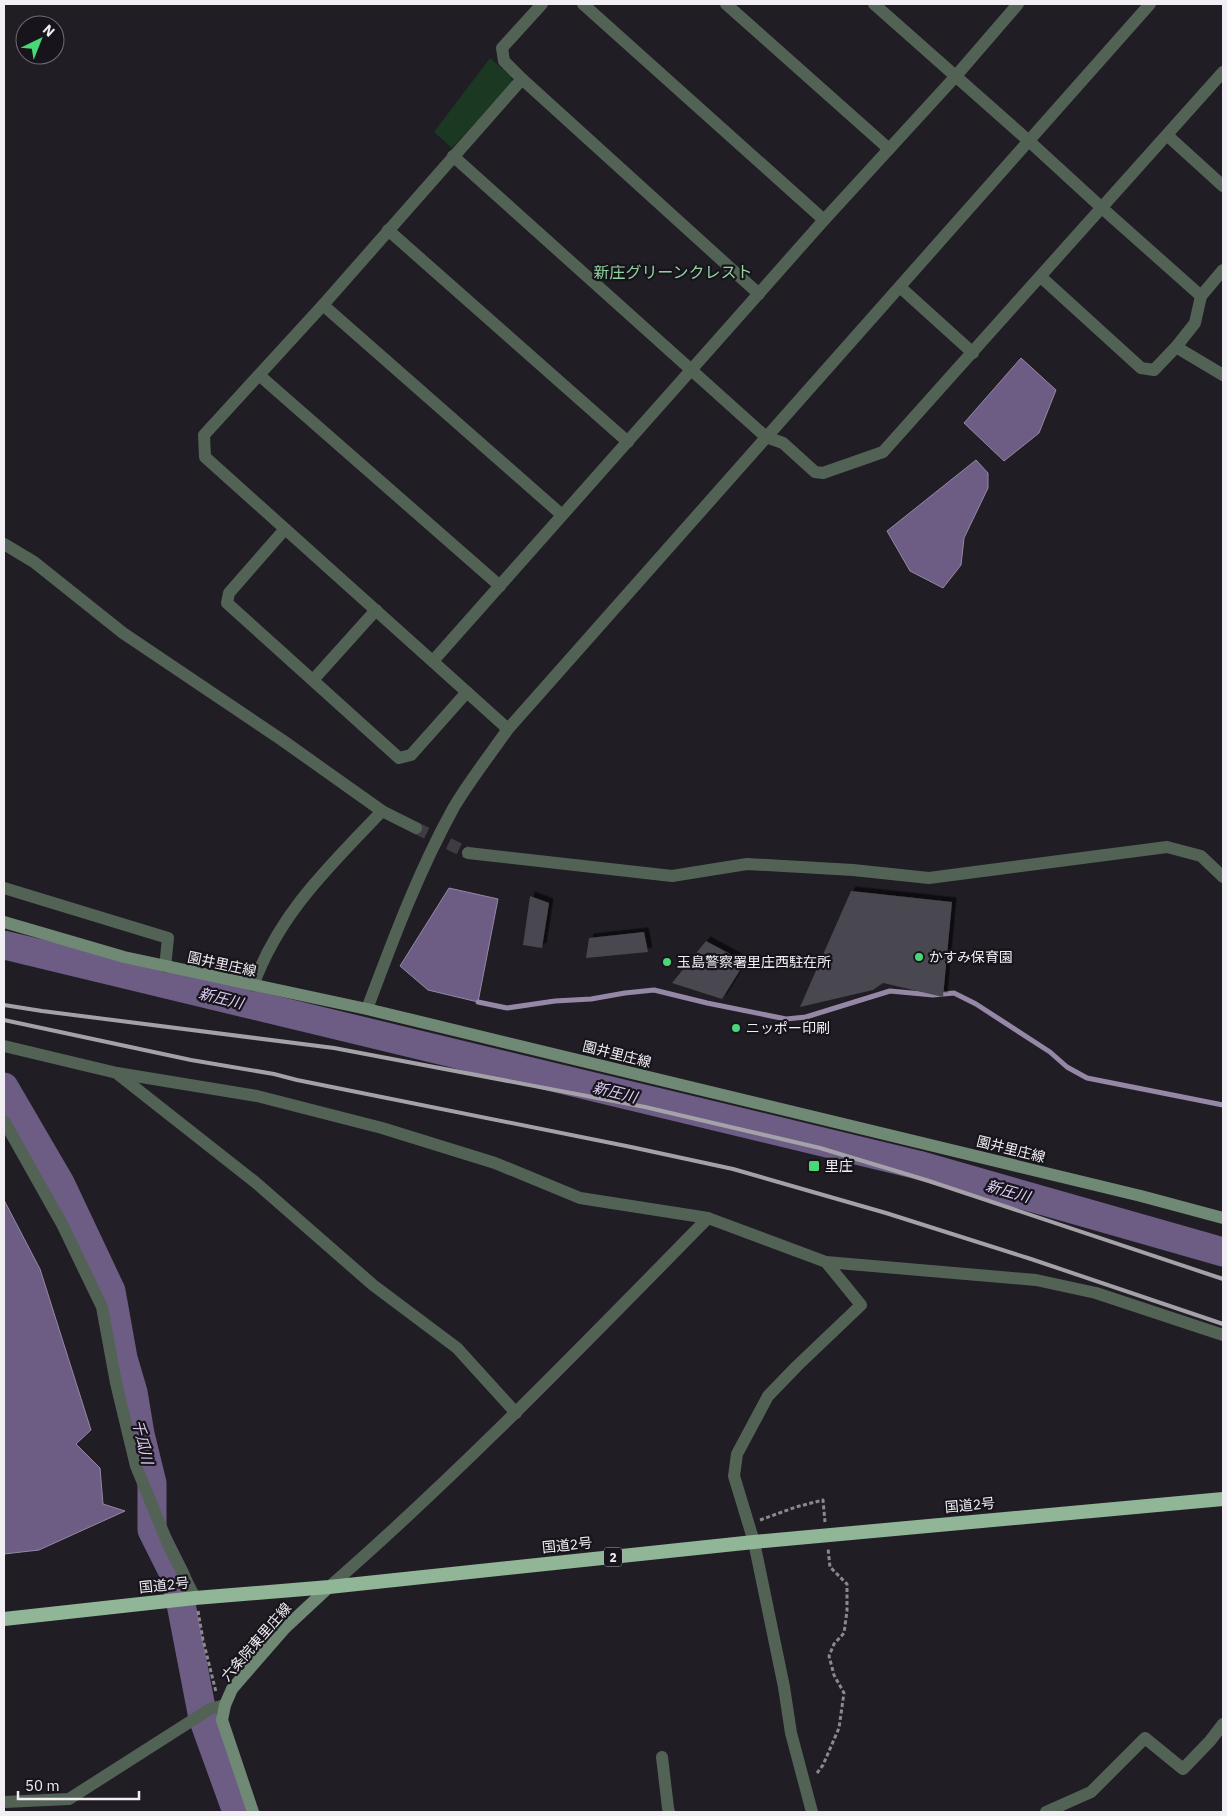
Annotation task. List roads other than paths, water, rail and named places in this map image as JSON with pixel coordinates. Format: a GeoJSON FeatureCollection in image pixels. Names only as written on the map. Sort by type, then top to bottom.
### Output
{"type":"FeatureCollection","features":[{"type":"Feature","properties":{"kind":"highway","name":"国道2号"},"geometry":{"type":"LineString","coordinates":[[4,1619],[754,1542],[1223,1499]]}},
{"type":"Feature","properties":{"kind":"main road","name":"園井里庄線"},"geometry":{"type":"LineString","coordinates":[[4,922],[124,957],[367,1009],[1122,1191],[1223,1218]]}},
{"type":"Feature","properties":{"kind":"main road","name":"六条院東里庄線"},"geometry":{"type":"LineString","coordinates":[[225,1705],[232,1690],[284,1628],[329,1587]]}},
{"type":"Feature","properties":{"kind":"main road"},"geometry":{"type":"LineString","coordinates":[[225,1705],[222,1720],[254,1812]]}},
{"type":"Feature","properties":{"kind":"street"},"geometry":{"type":"LineString","coordinates":[[542,4],[502,48],[504,61],[759,294]]}},
{"type":"Feature","properties":{"kind":"street"},"geometry":{"type":"LineString","coordinates":[[583,4],[824,220]]}},
{"type":"Feature","properties":{"kind":"street"},"geometry":{"type":"LineString","coordinates":[[726,4],[889,149]]}},
{"type":"Feature","properties":{"kind":"street"},"geometry":{"type":"LineString","coordinates":[[874,4],[1201,296]]}},
{"type":"Feature","properties":{"kind":"street"},"geometry":{"type":"LineString","coordinates":[[367,1009],[406,906],[427,858],[455,806],[508,729],[1030,142],[1150,4]]}},
{"type":"Feature","properties":{"kind":"street"},"geometry":{"type":"LineString","coordinates":[[433,661],[824,220],[955,76],[1015,5]]}},
{"type":"Feature","properties":{"kind":"street"},"geometry":{"type":"LineString","coordinates":[[453,156],[766,437],[783,443],[815,472],[823,473],[883,452],[1168,136],[1223,72]]}},
{"type":"Feature","properties":{"kind":"street"},"geometry":{"type":"LineString","coordinates":[[508,729],[204,457],[204,435],[323,305],[522,79]]}},
{"type":"Feature","properties":{"kind":"street"},"geometry":{"type":"LineString","coordinates":[[1168,136],[1223,186]]}},
{"type":"Feature","properties":{"kind":"street"},"geometry":{"type":"LineString","coordinates":[[388,230],[628,442]]}},
{"type":"Feature","properties":{"kind":"street"},"geometry":{"type":"LineString","coordinates":[[1040,278],[1141,368],[1154,370],[1196,323],[1201,296],[1223,270]]}},
{"type":"Feature","properties":{"kind":"street"},"geometry":{"type":"LineString","coordinates":[[900,287],[973,353]]}},
{"type":"Feature","properties":{"kind":"street"},"geometry":{"type":"LineString","coordinates":[[323,305],[562,514]]}},
{"type":"Feature","properties":{"kind":"street"},"geometry":{"type":"LineString","coordinates":[[1176,347],[1223,374]]}},
{"type":"Feature","properties":{"kind":"street"},"geometry":{"type":"LineString","coordinates":[[260,375],[500,586]]}},
{"type":"Feature","properties":{"kind":"street"},"geometry":{"type":"LineString","coordinates":[[285,529],[229,593],[227,603],[399,758],[411,755],[467,692]]}},
{"type":"Feature","properties":{"kind":"street"},"geometry":{"type":"LineString","coordinates":[[4,544],[34,562],[123,634],[282,740],[382,811],[416,828]]}},
{"type":"Feature","properties":{"kind":"street"},"geometry":{"type":"LineString","coordinates":[[313,680],[376,610]]}},
{"type":"Feature","properties":{"kind":"street"},"geometry":{"type":"LineString","coordinates":[[253,986],[262,962],[290,913],[312,885],[382,811]]}},
{"type":"Feature","properties":{"kind":"street"},"geometry":{"type":"LineString","coordinates":[[468,853],[672,876],[747,864],[853,870],[929,878],[1167,848],[1201,856],[1223,877]]}},
{"type":"Feature","properties":{"kind":"street"},"geometry":{"type":"LineString","coordinates":[[4,888],[168,938],[166,967]]}},
{"type":"Feature","properties":{"kind":"street"},"geometry":{"type":"LineString","coordinates":[[4,1046],[117,1073],[257,1096],[382,1128],[495,1163],[580,1198],[708,1218],[826,1262],[1036,1280],[1096,1293],[1223,1335]]}},
{"type":"Feature","properties":{"kind":"street"},"geometry":{"type":"LineString","coordinates":[[117,1073],[255,1182],[373,1284],[457,1348],[516,1414]]}},
{"type":"Feature","properties":{"kind":"street"},"geometry":{"type":"LineString","coordinates":[[5,1128],[62,1224],[102,1306],[116,1383],[136,1466],[168,1544],[196,1598]]}},
{"type":"Feature","properties":{"kind":"street"},"geometry":{"type":"LineString","coordinates":[[329,1587],[371,1551],[516,1414],[708,1218]]}},
{"type":"Feature","properties":{"kind":"street"},"geometry":{"type":"LineString","coordinates":[[812,1812],[791,1733],[784,1687],[754,1542],[734,1476],[737,1454],[768,1396],[861,1305],[826,1262]]}},
{"type":"Feature","properties":{"kind":"street"},"geometry":{"type":"LineString","coordinates":[[4,1802],[69,1799],[210,1709],[225,1705]]}},
{"type":"Feature","properties":{"kind":"street"},"geometry":{"type":"LineString","coordinates":[[1046,1812],[1091,1792],[1146,1738],[1183,1770],[1223,1724]]}},
{"type":"Feature","properties":{"kind":"street"},"geometry":{"type":"LineString","coordinates":[[662,1757],[670,1812]]}},
{"type":"Feature","properties":{"kind":"waterway","name":"新圧川"},"geometry":{"type":"LineString","coordinates":[[4,945],[918,1165],[1223,1252]]}},
{"type":"Feature","properties":{"kind":"waterway"},"geometry":{"type":"LineString","coordinates":[[478,1002],[507,1008],[654,990],[786,1019],[806,1017],[890,991],[933,995],[954,993],[976,1004],[1050,1052],[1067,1067],[1087,1078],[1223,1105]]}},
{"type":"Feature","properties":{"kind":"waterway","name":"千瓜川"},"geometry":{"type":"LineString","coordinates":[[4,1087],[60,1183],[111,1291],[123,1358],[133,1392],[140,1434],[152,1483],[152,1530],[176,1578],[203,1718],[237,1812]]}},
{"type":"Feature","properties":{"kind":"tunnel"},"geometry":{"type":"LineString","coordinates":[[416,828],[468,853]]}},
{"type":"Feature","properties":{"kind":"railway"},"geometry":{"type":"LineString","coordinates":[[4,1005],[334,1048],[645,1107],[820,1148],[926,1180],[1223,1279]]}},
{"type":"Feature","properties":{"kind":"railway"},"geometry":{"type":"LineString","coordinates":[[4,1020],[191,1060],[274,1074],[733,1169],[886,1213],[1031,1259],[1223,1324]]}},
{"type":"Feature","properties":{"kind":"place","name":"かすみ保育園"},"geometry":{"type":"Point","coordinates":[919,957]}},
{"type":"Feature","properties":{"kind":"place","name":"玉島警察署里庄西駐在所"},"geometry":{"type":"Point","coordinates":[667,962]}},
{"type":"Feature","properties":{"kind":"place","name":"ニッポー印刷"},"geometry":{"type":"Point","coordinates":[736,1028]}},
{"type":"Feature","properties":{"kind":"place","name":"里庄"},"geometry":{"type":"Point","coordinates":[814,1166]}},
{"type":"Feature","properties":{"kind":"district","name":"新庄グリーンクレスト"},"geometry":{"type":"Point","coordinates":[673,272]}}]}
